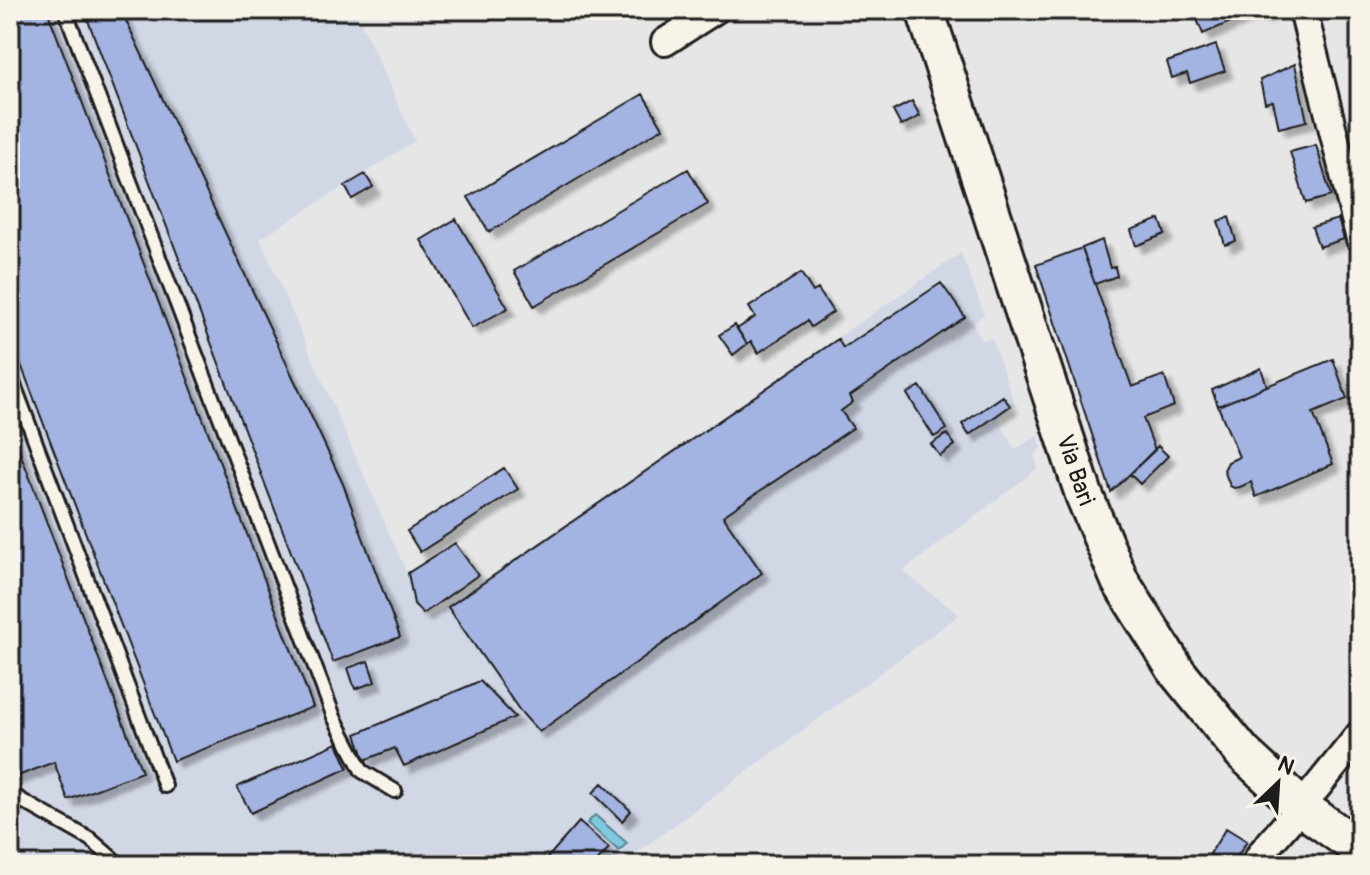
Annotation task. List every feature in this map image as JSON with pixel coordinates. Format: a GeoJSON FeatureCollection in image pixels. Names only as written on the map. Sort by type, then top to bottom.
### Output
{"type":"FeatureCollection","features":[{"type":"Feature","properties":{"kind":"main road","name":"Via Bari"},"geometry":{"type":"LineString","coordinates":[[925,10],[1084,495],[1120,581],[1177,672],[1243,753],[1301,807],[1360,849]]}},
{"type":"Feature","properties":{"kind":"street"},"geometry":{"type":"LineString","coordinates":[[665,42],[715,10]]}},
{"type":"Feature","properties":{"kind":"street"},"geometry":{"type":"LineString","coordinates":[[1303,10],[1360,239]]}},
{"type":"Feature","properties":{"kind":"street"},"geometry":{"type":"LineString","coordinates":[[1254,865],[1360,734]]}},
{"type":"Feature","properties":{"kind":"lane"},"geometry":{"type":"LineString","coordinates":[[65,10],[334,717],[362,771],[395,791]]}},
{"type":"Feature","properties":{"kind":"lane"},"geometry":{"type":"LineString","coordinates":[[10,374],[165,786]]}},
{"type":"Feature","properties":{"kind":"lane"},"geometry":{"type":"LineString","coordinates":[[10,791],[90,839],[120,865]]}},
{"type":"Feature","properties":{"kind":"shaded area"},"geometry":{"type":"Polygon","coordinates":[[[10,10],[355,10],[415,141],[260,239],[427,619],[961,253],[984,314],[973,324],[982,340],[992,339],[1015,405],[998,417],[1015,450],[1038,435],[1041,448],[1034,456],[1038,468],[903,571],[959,615],[620,865],[14,865],[10,861],[10,10]]]}},
{"type":"Feature","properties":{"kind":"water"},"geometry":{"type":"Polygon","coordinates":[[[595,815],[627,843],[619,851],[587,823],[595,815]]]}},
{"type":"Feature","properties":{"kind":"building"},"geometry":{"type":"Polygon","coordinates":[[[10,10],[47,10],[313,707],[173,761],[10,336],[10,10]]]}},
{"type":"Feature","properties":{"kind":"building"},"geometry":{"type":"Polygon","coordinates":[[[84,10],[121,10],[343,484],[400,637],[333,662],[84,10]]]}},
{"type":"Feature","properties":{"kind":"building"},"geometry":{"type":"Polygon","coordinates":[[[1193,10],[1258,10],[1203,34],[1193,10]]]}},
{"type":"Feature","properties":{"kind":"building"},"geometry":{"type":"Polygon","coordinates":[[[1258,10],[1273,10],[1260,16],[1258,10]]]}},
{"type":"Feature","properties":{"kind":"building"},"geometry":{"type":"Polygon","coordinates":[[[1216,45],[1225,71],[1190,83],[1187,73],[1172,78],[1167,62],[1216,45]]]}},
{"type":"Feature","properties":{"kind":"building"},"geometry":{"type":"Polygon","coordinates":[[[1295,64],[1307,121],[1279,128],[1273,101],[1265,103],[1260,80],[1295,64]]]}},
{"type":"Feature","properties":{"kind":"building"},"geometry":{"type":"Polygon","coordinates":[[[643,94],[663,128],[489,232],[468,197],[643,94]]]}},
{"type":"Feature","properties":{"kind":"building"},"geometry":{"type":"Polygon","coordinates":[[[912,101],[920,116],[901,126],[893,111],[912,101]]]}},
{"type":"Feature","properties":{"kind":"building"},"geometry":{"type":"Polygon","coordinates":[[[1316,145],[1331,196],[1306,203],[1290,152],[1316,145]]]}},
{"type":"Feature","properties":{"kind":"building"},"geometry":{"type":"Polygon","coordinates":[[[688,169],[708,204],[534,306],[514,271],[688,169]]]}},
{"type":"Feature","properties":{"kind":"building"},"geometry":{"type":"Polygon","coordinates":[[[365,174],[373,187],[352,199],[345,186],[365,174]]]}},
{"type":"Feature","properties":{"kind":"building"},"geometry":{"type":"Polygon","coordinates":[[[1229,217],[1236,241],[1225,245],[1218,221],[1229,217]]]}},
{"type":"Feature","properties":{"kind":"building"},"geometry":{"type":"Polygon","coordinates":[[[456,219],[508,308],[472,328],[421,240],[456,219]]]}},
{"type":"Feature","properties":{"kind":"building"},"geometry":{"type":"Polygon","coordinates":[[[1160,219],[1165,234],[1136,246],[1131,230],[1160,219]]]}},
{"type":"Feature","properties":{"kind":"building"},"geometry":{"type":"Polygon","coordinates":[[[1338,219],[1344,239],[1319,247],[1312,227],[1338,219]]]}},
{"type":"Feature","properties":{"kind":"building"},"geometry":{"type":"Polygon","coordinates":[[[1102,240],[1110,268],[1115,267],[1117,276],[1095,284],[1082,248],[1102,240]]]}},
{"type":"Feature","properties":{"kind":"building"},"geometry":{"type":"Polygon","coordinates":[[[1082,248],[1132,387],[1164,375],[1174,406],[1143,418],[1155,450],[1111,492],[1036,265],[1082,248]]]}},
{"type":"Feature","properties":{"kind":"building"},"geometry":{"type":"Polygon","coordinates":[[[801,273],[813,292],[818,289],[833,312],[811,327],[807,321],[758,353],[751,341],[747,344],[737,329],[755,317],[749,307],[801,273]]]}},
{"type":"Feature","properties":{"kind":"building"},"geometry":{"type":"Polygon","coordinates":[[[941,283],[965,317],[850,396],[853,402],[841,411],[853,428],[723,516],[762,573],[539,732],[520,711],[448,607],[838,339],[843,348],[941,283]]]}},
{"type":"Feature","properties":{"kind":"building"},"geometry":{"type":"Polygon","coordinates":[[[735,325],[747,344],[733,355],[719,335],[735,325]]]}},
{"type":"Feature","properties":{"kind":"building"},"geometry":{"type":"Polygon","coordinates":[[[1333,359],[1347,399],[1313,413],[1333,464],[1256,497],[1251,482],[1240,487],[1230,486],[1224,470],[1228,462],[1239,457],[1218,406],[1333,359]]]}},
{"type":"Feature","properties":{"kind":"building"},"geometry":{"type":"Polygon","coordinates":[[[1261,368],[1267,386],[1218,406],[1212,390],[1261,368]]]}},
{"type":"Feature","properties":{"kind":"building"},"geometry":{"type":"Polygon","coordinates":[[[920,386],[947,429],[934,437],[907,394],[920,386]]]}},
{"type":"Feature","properties":{"kind":"building"},"geometry":{"type":"Polygon","coordinates":[[[1003,396],[1010,406],[969,435],[962,424],[1003,396]]]}},
{"type":"Feature","properties":{"kind":"building"},"geometry":{"type":"Polygon","coordinates":[[[10,426],[142,772],[68,800],[54,762],[10,779],[10,426]]]}},
{"type":"Feature","properties":{"kind":"building"},"geometry":{"type":"Polygon","coordinates":[[[947,434],[955,445],[940,456],[931,444],[947,434]]]}},
{"type":"Feature","properties":{"kind":"building"},"geometry":{"type":"Polygon","coordinates":[[[1158,446],[1168,456],[1140,484],[1130,474],[1158,446]]]}},
{"type":"Feature","properties":{"kind":"building"},"geometry":{"type":"Polygon","coordinates":[[[504,468],[518,489],[420,552],[407,531],[504,468]]]}},
{"type":"Feature","properties":{"kind":"building"},"geometry":{"type":"Polygon","coordinates":[[[455,543],[478,575],[423,614],[414,604],[408,573],[455,543]]]}},
{"type":"Feature","properties":{"kind":"building"},"geometry":{"type":"Polygon","coordinates":[[[368,661],[375,682],[355,689],[348,668],[368,661]]]}},
{"type":"Feature","properties":{"kind":"building"},"geometry":{"type":"Polygon","coordinates":[[[480,681],[515,717],[404,766],[395,748],[365,760],[356,734],[480,681]]]}},
{"type":"Feature","properties":{"kind":"building"},"geometry":{"type":"Polygon","coordinates":[[[337,743],[348,768],[251,813],[237,787],[337,743]]]}},
{"type":"Feature","properties":{"kind":"building"},"geometry":{"type":"Polygon","coordinates":[[[602,783],[631,811],[622,821],[593,793],[602,783]]]}},
{"type":"Feature","properties":{"kind":"building"},"geometry":{"type":"Polygon","coordinates":[[[579,822],[609,848],[594,865],[541,865],[579,822]]]}},
{"type":"Feature","properties":{"kind":"building"},"geometry":{"type":"Polygon","coordinates":[[[1226,828],[1247,841],[1232,865],[1210,854],[1226,828]]]}}]}
